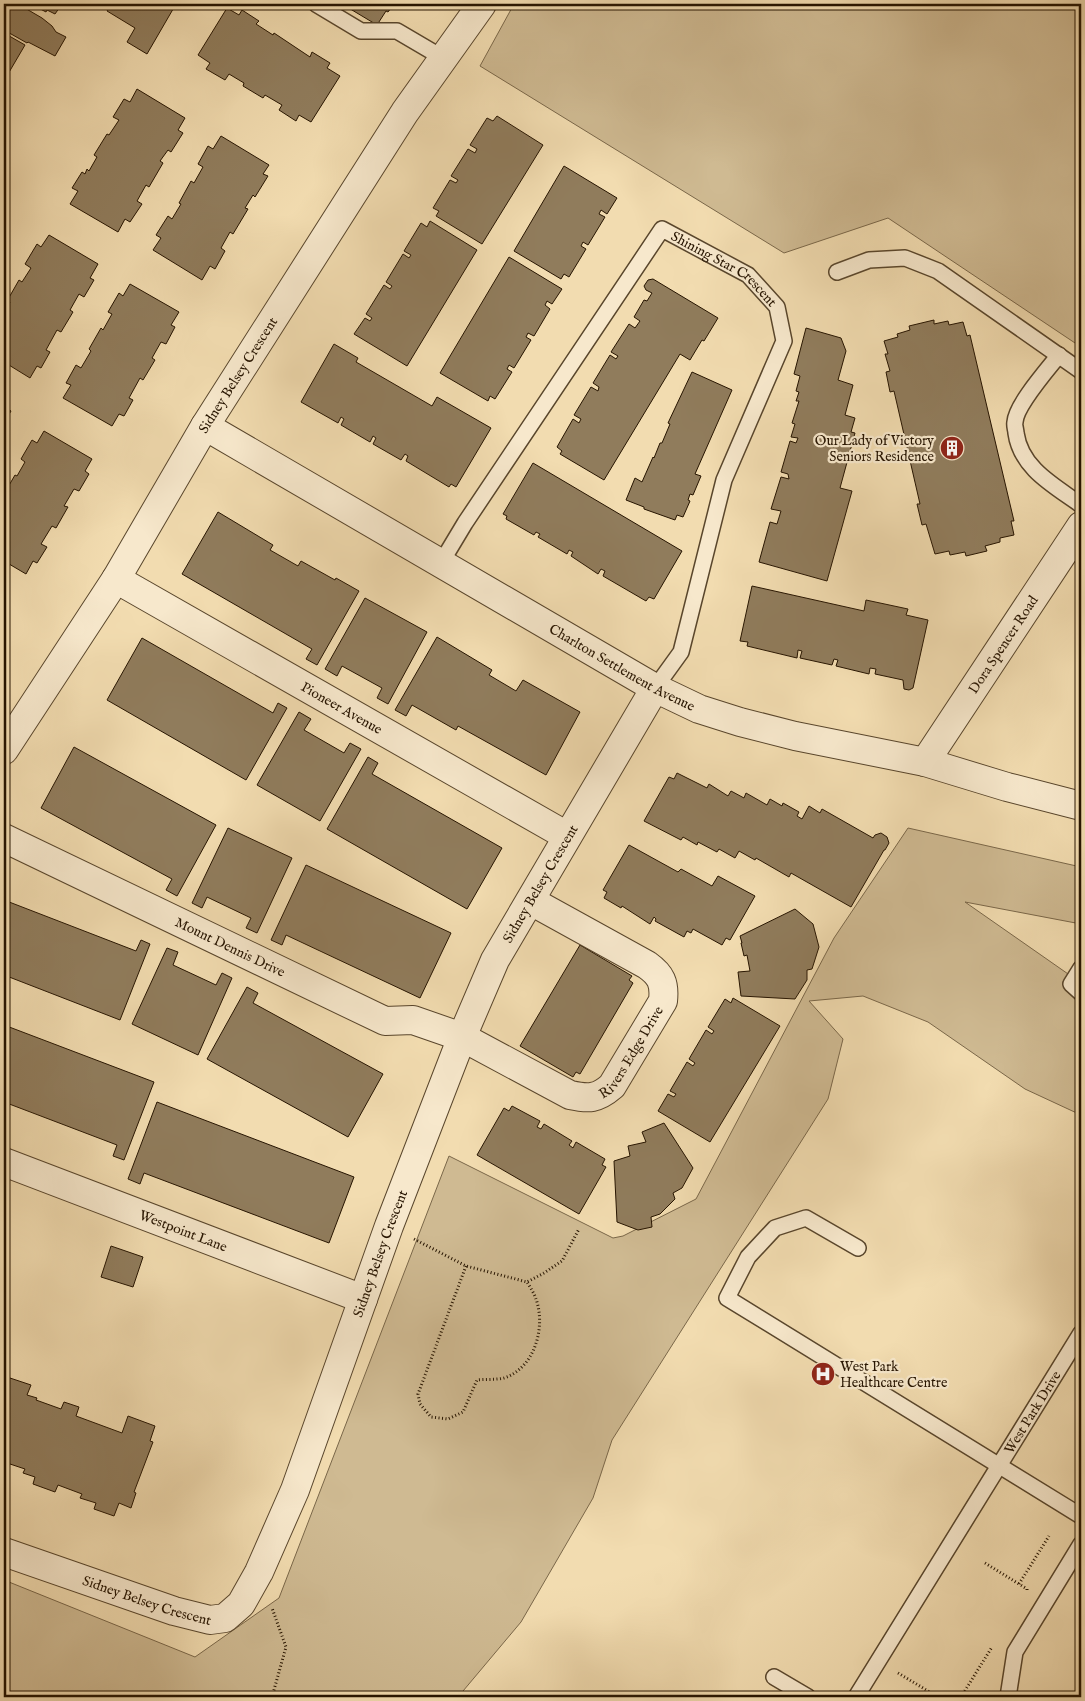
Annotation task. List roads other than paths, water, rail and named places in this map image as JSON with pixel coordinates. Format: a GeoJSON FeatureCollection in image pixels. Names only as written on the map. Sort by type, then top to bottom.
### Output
{"type":"FeatureCollection","features":[{"type":"Feature","properties":{"kind":"street","name":"Sidney Belsey Crescent"},"geometry":{"type":"LineString","coordinates":[[4,750],[116,579],[206,426],[406,112],[482,4]]}},
{"type":"Feature","properties":{"kind":"street","name":"Charlton Settlement Avenue"},"geometry":{"type":"LineString","coordinates":[[206,426],[655,688],[700,709],[740,722],[795,736],[924,762],[1007,787],[1081,806]]}},
{"type":"Feature","properties":{"kind":"street","name":"Dora Spencer Road"},"geometry":{"type":"LineString","coordinates":[[924,762],[1081,526]]}},
{"type":"Feature","properties":{"kind":"street","name":"Pioneer Avenue"},"geometry":{"type":"LineString","coordinates":[[116,579],[568,836]]}},
{"type":"Feature","properties":{"kind":"street","name":"Sidney Belsey Crescent"},"geometry":{"type":"LineString","coordinates":[[4,1552],[174,1611],[210,1620],[226,1618],[241,1604],[259,1572],[295,1490],[389,1226],[462,1037],[495,960],[655,688]]}},
{"type":"Feature","properties":{"kind":"street","name":"Mount Dennis Drive"},"geometry":{"type":"LineString","coordinates":[[4,838],[386,1021],[413,1020],[462,1037]]}},
{"type":"Feature","properties":{"kind":"street","name":"Rivers Edge Drive"},"geometry":{"type":"LineString","coordinates":[[462,1037],[570,1095],[586,1099],[602,1094],[612,1086],[663,1001],[664,989],[655,971],[531,901]]}},
{"type":"Feature","properties":{"kind":"street","name":"Westpoint Lane"},"geometry":{"type":"LineString","coordinates":[[4,1162],[363,1299]]}},
{"type":"Feature","properties":{"kind":"lane"},"geometry":{"type":"LineString","coordinates":[[316,4],[361,31],[397,31],[443,58]]}},
{"type":"Feature","properties":{"kind":"lane","name":"Shining Star Crescent"},"geometry":{"type":"LineString","coordinates":[[442,563],[465,523],[662,229],[748,275],[777,308],[784,341],[724,480],[681,652],[655,688]]}},
{"type":"Feature","properties":{"kind":"lane"},"geometry":{"type":"LineString","coordinates":[[837,272],[869,260],[906,258],[938,271],[1081,371]]}},
{"type":"Feature","properties":{"kind":"lane"},"geometry":{"type":"LineString","coordinates":[[1059,355],[1025,399],[1014,421],[1017,442],[1025,458],[1039,475],[1081,505]]}},
{"type":"Feature","properties":{"kind":"lane"},"geometry":{"type":"LineString","coordinates":[[1081,968],[1071,984],[1081,993]]}},
{"type":"Feature","properties":{"kind":"lane"},"geometry":{"type":"LineString","coordinates":[[858,1248],[806,1218],[774,1228],[748,1256],[727,1298],[1081,1516]]}},
{"type":"Feature","properties":{"kind":"lane","name":"West Park Drive"},"geometry":{"type":"LineString","coordinates":[[856,1697],[1001,1466],[1081,1334]]}},
{"type":"Feature","properties":{"kind":"lane"},"geometry":{"type":"LineString","coordinates":[[1008,1697],[1015,1652],[1081,1544]]}},
{"type":"Feature","properties":{"kind":"lane"},"geometry":{"type":"LineString","coordinates":[[774,1677],[808,1697]]}},
{"type":"Feature","properties":{"kind":"place","name":"Our Lady of Victory Seniors Residence"},"geometry":{"type":"Point","coordinates":[952,448]}},
{"type":"Feature","properties":{"kind":"place","name":"West Park Healthcare Centre"},"geometry":{"type":"Point","coordinates":[823,1374]}}]}
